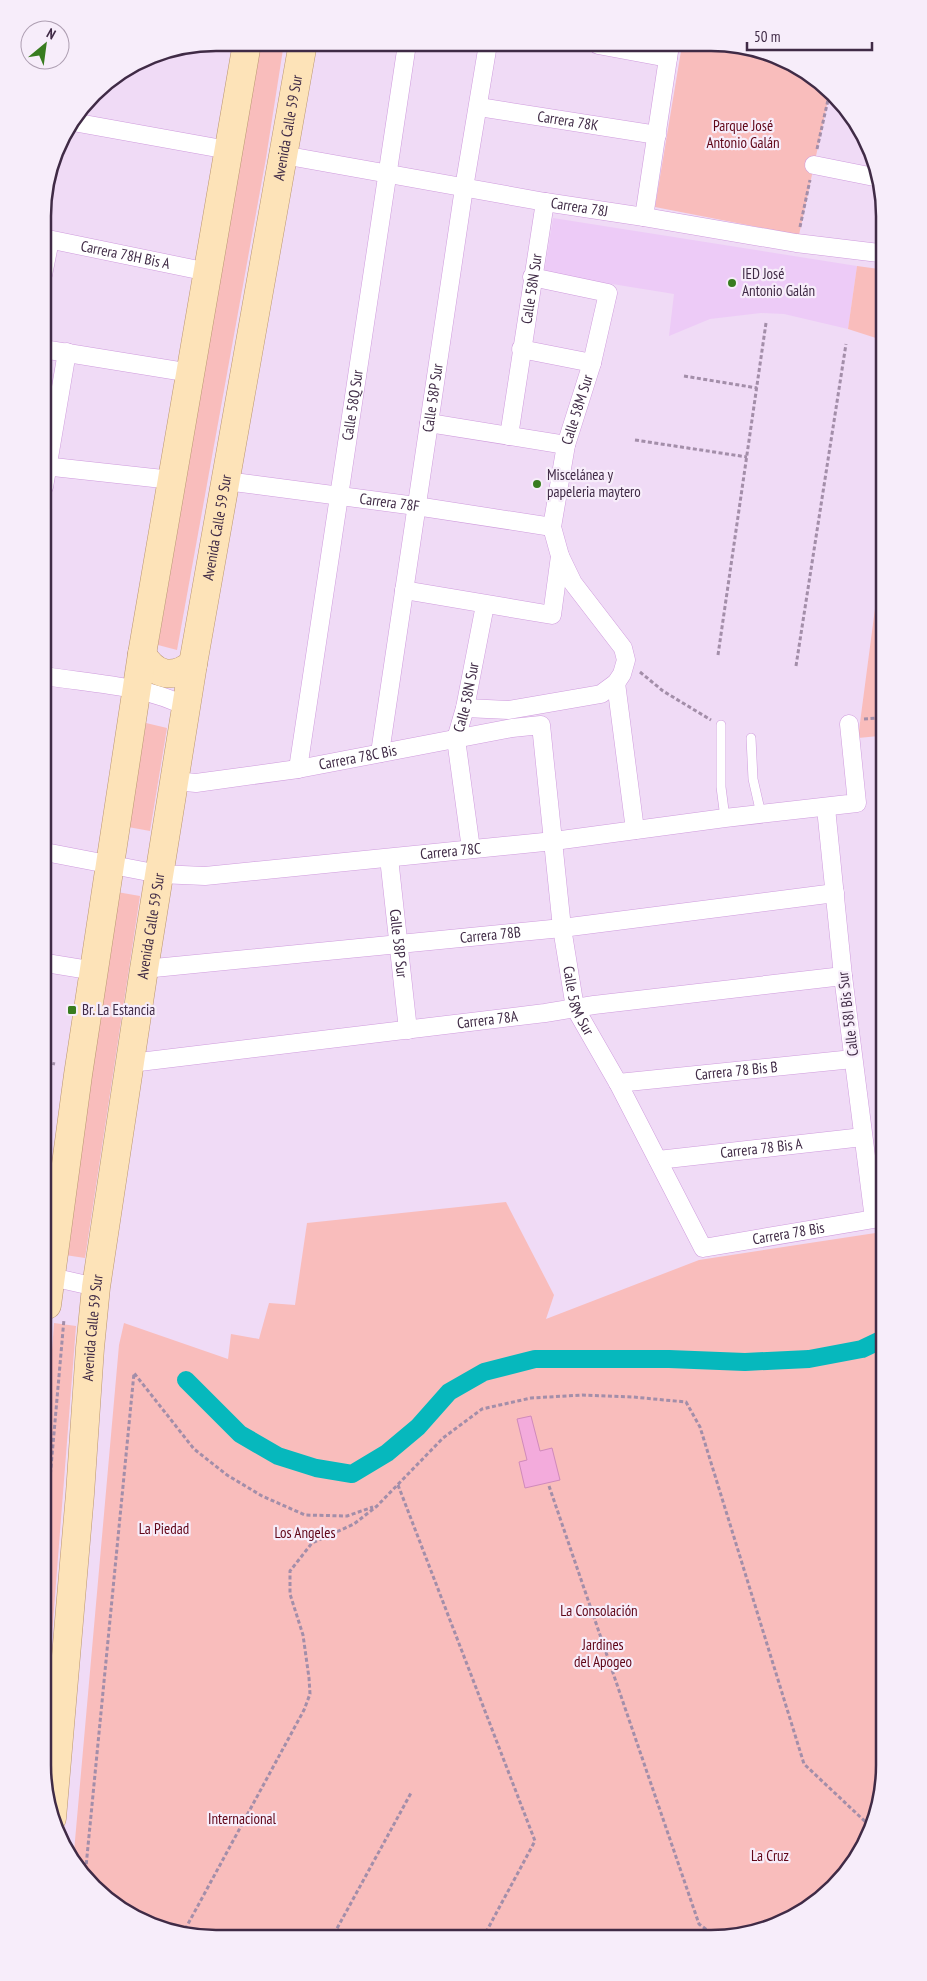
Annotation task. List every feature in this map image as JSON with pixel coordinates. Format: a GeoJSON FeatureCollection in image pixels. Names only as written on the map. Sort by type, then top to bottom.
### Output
{"type":"FeatureCollection","features":[{"type":"Feature","properties":{"kind":"main road"},"geometry":{"type":"LineString","coordinates":[[51,1254],[142,654],[245,52]]}},
{"type":"Feature","properties":{"kind":"main road","name":"Avenida Calle 59 Sur"},"geometry":{"type":"LineString","coordinates":[[54,1793],[96,1287],[193,664],[301,52]]}},
{"type":"Feature","properties":{"kind":"main road"},"geometry":{"type":"LineString","coordinates":[[142,654],[149,665],[160,672],[172,674],[184,671],[193,664]]}},
{"type":"Feature","properties":{"kind":"street","name":"Calle 58P Sur"},"geometry":{"type":"LineString","coordinates":[[380,753],[464,188],[487,51]]}},
{"type":"Feature","properties":{"kind":"street","name":"Calle 58Q Sur"},"geometry":{"type":"LineString","coordinates":[[298,769],[406,52]]}},
{"type":"Feature","properties":{"kind":"street"},"geometry":{"type":"LineString","coordinates":[[644,217],[669,52]]}},
{"type":"Feature","properties":{"kind":"street","name":"Carrera 78K"},"geometry":{"type":"LineString","coordinates":[[479,107],[657,135]]}},
{"type":"Feature","properties":{"kind":"street"},"geometry":{"type":"LineString","coordinates":[[80,123],[228,150]]}},
{"type":"Feature","properties":{"kind":"street","name":"Carrera 78J"},"geometry":{"type":"LineString","coordinates":[[283,155],[545,202],[796,243],[876,253]]}},
{"type":"Feature","properties":{"kind":"street"},"geometry":{"type":"LineString","coordinates":[[814,165],[871,177]]}},
{"type":"Feature","properties":{"kind":"street","name":"Calle 58N Sur"},"geometry":{"type":"LineString","coordinates":[[509,436],[545,202]]}},
{"type":"Feature","properties":{"kind":"street","name":"Carrera 78H Bis A"},"geometry":{"type":"LineString","coordinates":[[52,240],[208,272]]}},
{"type":"Feature","properties":{"kind":"street","name":"Calle 58M Sur"},"geometry":{"type":"LineString","coordinates":[[485,605],[552,615],[560,556],[552,527],[566,446],[592,364],[608,293],[532,277]]}},
{"type":"Feature","properties":{"kind":"street"},"geometry":{"type":"LineString","coordinates":[[52,349],[191,373]]}},
{"type":"Feature","properties":{"kind":"street"},"geometry":{"type":"LineString","coordinates":[[521,349],[592,364]]}},
{"type":"Feature","properties":{"kind":"street"},"geometry":{"type":"LineString","coordinates":[[52,434],[67,352]]}},
{"type":"Feature","properties":{"kind":"street"},"geometry":{"type":"LineString","coordinates":[[429,423],[566,446]]}},
{"type":"Feature","properties":{"kind":"street"},"geometry":{"type":"LineString","coordinates":[[52,467],[172,480]]}},
{"type":"Feature","properties":{"kind":"street","name":"Carrera 78F"},"geometry":{"type":"LineString","coordinates":[[226,481],[416,506],[552,527]]}},
{"type":"Feature","properties":{"kind":"street"},"geometry":{"type":"LineString","coordinates":[[465,708],[510,710],[602,694],[616,683],[626,660],[623,648],[573,582],[560,556]]}},
{"type":"Feature","properties":{"kind":"street"},"geometry":{"type":"LineString","coordinates":[[404,590],[485,605]]}},
{"type":"Feature","properties":{"kind":"street","name":"Calle 58N Sur"},"geometry":{"type":"LineString","coordinates":[[471,849],[456,739],[465,708],[485,605]]}},
{"type":"Feature","properties":{"kind":"street"},"geometry":{"type":"LineString","coordinates":[[52,677],[156,694],[174,700],[186,707]]}},
{"type":"Feature","properties":{"kind":"street"},"geometry":{"type":"LineString","coordinates":[[616,683],[635,830]]}},
{"type":"Feature","properties":{"kind":"street"},"geometry":{"type":"LineString","coordinates":[[510,710],[512,728]]}},
{"type":"Feature","properties":{"kind":"street","name":"Carrera 78C"},"geometry":{"type":"LineString","coordinates":[[52,853],[159,874],[204,876],[554,841],[725,818],[826,808],[856,803],[849,724]]}},
{"type":"Feature","properties":{"kind":"street","name":"Calle 58M Sur"},"geometry":{"type":"LineString","coordinates":[[541,725],[562,928],[575,1008],[618,1083],[703,1248]]}},
{"type":"Feature","properties":{"kind":"street","name":"Carrera 78C Bis"},"geometry":{"type":"LineString","coordinates":[[174,781],[196,783],[298,769],[512,728],[541,725]]}},
{"type":"Feature","properties":{"kind":"street","name":"Calle 58I Bis Sur"},"geometry":{"type":"LineString","coordinates":[[826,808],[843,976],[874,1219]]}},
{"type":"Feature","properties":{"kind":"street","name":"Calle 58P Sur"},"geometry":{"type":"LineString","coordinates":[[389,858],[408,1030]]}},
{"type":"Feature","properties":{"kind":"street","name":"Carrera 78B"},"geometry":{"type":"LineString","coordinates":[[144,969],[562,928],[835,893]]}},
{"type":"Feature","properties":{"kind":"street"},"geometry":{"type":"LineString","coordinates":[[52,964],[95,971]]}},
{"type":"Feature","properties":{"kind":"street","name":"Carrera 78A"},"geometry":{"type":"LineString","coordinates":[[131,1064],[255,1052],[408,1030],[506,1021],[575,1008],[843,976]]}},
{"type":"Feature","properties":{"kind":"street","name":"Carrera 78 Bis B"},"geometry":{"type":"LineString","coordinates":[[618,1083],[853,1059]]}},
{"type":"Feature","properties":{"kind":"street","name":"Carrera 78 Bis A"},"geometry":{"type":"LineString","coordinates":[[658,1160],[863,1137]]}},
{"type":"Feature","properties":{"kind":"street","name":"Carrera 78 Bis"},"geometry":{"type":"LineString","coordinates":[[703,1248],[874,1219]]}},
{"type":"Feature","properties":{"kind":"street"},"geometry":{"type":"LineString","coordinates":[[51,1277],[96,1287]]}},
{"type":"Feature","properties":{"kind":"lane"},"geometry":{"type":"LineString","coordinates":[[722,725],[721,787],[725,818]]}},
{"type":"Feature","properties":{"kind":"lane"},"geometry":{"type":"LineString","coordinates":[[751,738],[753,779],[761,814]]}},
{"type":"Feature","properties":{"kind":"path"},"geometry":{"type":"LineString","coordinates":[[718,655],[766,323]]}},
{"type":"Feature","properties":{"kind":"path"},"geometry":{"type":"LineString","coordinates":[[796,666],[846,344]]}},
{"type":"Feature","properties":{"kind":"path"},"geometry":{"type":"LineString","coordinates":[[684,376],[757,388]]}},
{"type":"Feature","properties":{"kind":"path"},"geometry":{"type":"LineString","coordinates":[[635,440],[747,457]]}},
{"type":"Feature","properties":{"kind":"path"},"geometry":{"type":"LineString","coordinates":[[626,660],[663,691],[693,711],[722,725]]}},
{"type":"Feature","properties":{"kind":"path"},"geometry":{"type":"LineString","coordinates":[[86,1866],[134,1373],[194,1449],[227,1474],[262,1496],[305,1515],[347,1516],[377,1506]]}},
{"type":"Feature","properties":{"kind":"path"},"geometry":{"type":"LineString","coordinates":[[186,1927],[304,1710],[310,1694],[303,1635],[290,1594],[290,1572],[312,1543],[354,1524],[377,1506],[443,1438],[482,1408],[531,1398],[582,1395],[686,1402],[700,1427],[804,1764],[865,1822]]}},
{"type":"Feature","properties":{"kind":"path"},"geometry":{"type":"LineString","coordinates":[[398,1485],[535,1841],[487,1930]]}},
{"type":"Feature","properties":{"kind":"path"},"geometry":{"type":"LineString","coordinates":[[549,1486],[699,1924],[707,1930]]}},
{"type":"Feature","properties":{"kind":"path"},"geometry":{"type":"LineString","coordinates":[[336,1930],[411,1793]]}},
{"type":"Feature","properties":{"kind":"shaded area","name":"IED José Antonio Galán"},"geometry":{"type":"Polygon","coordinates":[[[553,218],[857,266],[848,329],[784,314],[761,313],[710,319],[669,336],[674,294],[544,273],[553,218]]]}},
{"type":"Feature","properties":{"kind":"green space","name":"Parque José Antonio Galán"},"geometry":{"type":"Polygon","coordinates":[[[681,51],[743,54],[764,60],[793,73],[811,85],[828,101],[799,235],[655,207],[681,51]]]}},
{"type":"Feature","properties":{"kind":"green space"},"geometry":{"type":"Polygon","coordinates":[[[258,52],[283,52],[266,158],[177,650],[158,645],[258,52]]]}},
{"type":"Feature","properties":{"kind":"green space"},"geometry":{"type":"Polygon","coordinates":[[[857,266],[876,269],[876,338],[848,329],[857,266]]]}},
{"type":"Feature","properties":{"kind":"green space"},"geometry":{"type":"Polygon","coordinates":[[[876,603],[876,736],[858,738],[876,603]]]}},
{"type":"Feature","properties":{"kind":"green space"},"geometry":{"type":"Polygon","coordinates":[[[146,723],[167,728],[150,831],[128,827],[146,723]]]}},
{"type":"Feature","properties":{"kind":"green space"},"geometry":{"type":"Polygon","coordinates":[[[117,892],[140,896],[85,1258],[65,1255],[117,892]]]}},
{"type":"Feature","properties":{"kind":"green space","name":"Jardines del Apogeo"},"geometry":{"type":"Polygon","coordinates":[[[506,1202],[554,1295],[546,1319],[699,1260],[875,1233],[875,1776],[873,1797],[867,1818],[854,1847],[842,1865],[811,1896],[793,1908],[754,1924],[711,1930],[216,1930],[184,1927],[143,1913],[116,1896],[85,1865],[74,1849],[119,1345],[124,1323],[228,1359],[231,1334],[259,1339],[269,1303],[295,1305],[307,1223],[506,1202]]]}},
{"type":"Feature","properties":{"kind":"green space"},"geometry":{"type":"Polygon","coordinates":[[[54,1323],[76,1326],[51,1646],[51,1360],[54,1323]]]}},
{"type":"Feature","properties":{"kind":"building"},"geometry":{"type":"Polygon","coordinates":[[[531,1416],[540,1451],[552,1448],[560,1480],[525,1488],[519,1462],[527,1460],[517,1419],[531,1416]]]}},
{"type":"Feature","properties":{"kind":"waterway"},"geometry":{"type":"LineString","coordinates":[[186,1380],[240,1434],[278,1456],[316,1468],[352,1474],[387,1453],[418,1427],[449,1392],[484,1372],[535,1359],[669,1359],[745,1362],[809,1359],[862,1349],[875,1343]]}},
{"type":"Feature","properties":{"kind":"place","name":"IED José Antonio Galán"},"geometry":{"type":"Point","coordinates":[732,283]}},
{"type":"Feature","properties":{"kind":"place","name":"Miscelánea y papeleria maytero"},"geometry":{"type":"Point","coordinates":[537,484]}},
{"type":"Feature","properties":{"kind":"place","name":"Br. La Estancia"},"geometry":{"type":"Point","coordinates":[72,1010]}},
{"type":"Feature","properties":{"kind":"park label","name":"La Piedad"},"geometry":{"type":"Point","coordinates":[164,1529]}},
{"type":"Feature","properties":{"kind":"park label","name":"Los Angeles"},"geometry":{"type":"Point","coordinates":[305,1533]}},
{"type":"Feature","properties":{"kind":"park label","name":"La Consolación"},"geometry":{"type":"Point","coordinates":[599,1611]}},
{"type":"Feature","properties":{"kind":"park label","name":"Internacional"},"geometry":{"type":"Point","coordinates":[242,1819]}},
{"type":"Feature","properties":{"kind":"park label","name":"La Cruz"},"geometry":{"type":"Point","coordinates":[770,1856]}}]}
